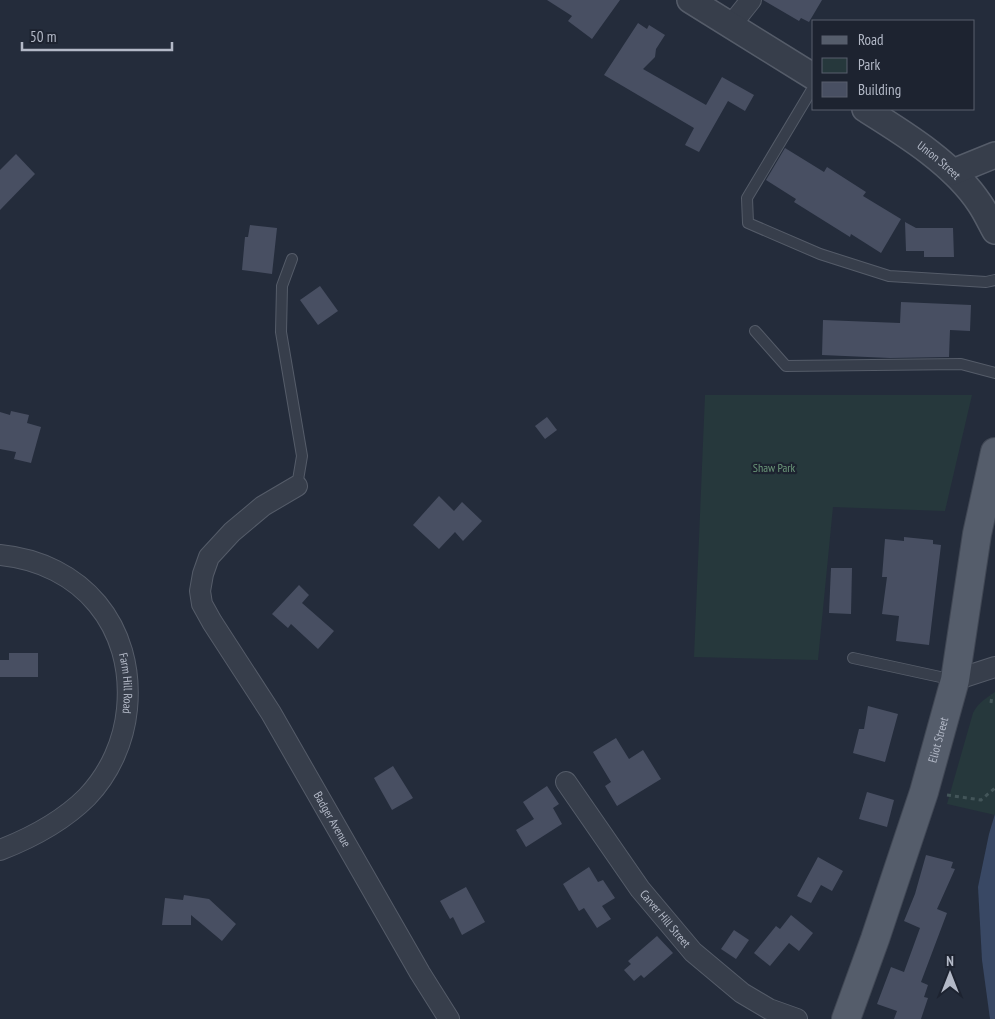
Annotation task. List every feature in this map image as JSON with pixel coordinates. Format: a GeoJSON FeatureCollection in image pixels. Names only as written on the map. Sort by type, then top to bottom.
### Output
{"type":"FeatureCollection","features":[{"type":"Feature","properties":{"kind":"main road","name":"Eliot Street"},"geometry":{"type":"LineString","coordinates":[[846,1019],[876,939],[924,792],[955,680],[977,534],[995,452]]}},
{"type":"Feature","properties":{"kind":"street"},"geometry":{"type":"LineString","coordinates":[[690,0],[812,75]]}},
{"type":"Feature","properties":{"kind":"street"},"geometry":{"type":"LineString","coordinates":[[731,25],[751,0]]}},
{"type":"Feature","properties":{"kind":"street","name":"Union Street"},"geometry":{"type":"LineString","coordinates":[[867,110],[906,134],[953,172],[980,203],[995,231]]}},
{"type":"Feature","properties":{"kind":"street"},"geometry":{"type":"LineString","coordinates":[[953,172],[995,155]]}},
{"type":"Feature","properties":{"kind":"street","name":"Badger Avenue"},"geometry":{"type":"LineString","coordinates":[[297,486],[263,506],[232,532],[209,558],[203,574],[200,591],[202,604],[271,713],[410,956],[449,1019]]}},
{"type":"Feature","properties":{"kind":"street","name":"Farm Hill Road"},"geometry":{"type":"LineString","coordinates":[[0,555],[46,565],[70,579],[88,594],[104,612],[114,630],[123,650],[128,673],[126,720],[120,745],[111,764],[88,796],[56,822],[0,850]]}},
{"type":"Feature","properties":{"kind":"street"},"geometry":{"type":"LineString","coordinates":[[955,680],[995,667]]}},
{"type":"Feature","properties":{"kind":"street","name":"Carver Hill Street"},"geometry":{"type":"LineString","coordinates":[[566,782],[640,888],[693,952],[742,993],[769,1009],[797,1019]]}},
{"type":"Feature","properties":{"kind":"lane"},"geometry":{"type":"LineString","coordinates":[[812,89],[747,198],[748,223],[820,254],[888,276],[986,282],[995,280]]}},
{"type":"Feature","properties":{"kind":"lane"},"geometry":{"type":"LineString","coordinates":[[292,259],[282,286],[281,332],[302,456],[297,486]]}},
{"type":"Feature","properties":{"kind":"lane"},"geometry":{"type":"LineString","coordinates":[[756,332],[786,366],[961,364],[995,373]]}},
{"type":"Feature","properties":{"kind":"lane"},"geometry":{"type":"LineString","coordinates":[[854,658],[955,680]]}},
{"type":"Feature","properties":{"kind":"path"},"geometry":{"type":"LineString","coordinates":[[992,695],[992,703]]}},
{"type":"Feature","properties":{"kind":"path"},"geometry":{"type":"LineString","coordinates":[[924,792],[981,800],[995,788]]}},
{"type":"Feature","properties":{"kind":"green space","name":"Shaw Park"},"geometry":{"type":"Polygon","coordinates":[[[705,395],[972,395],[945,511],[833,507],[818,660],[694,657],[705,395]]]}},
{"type":"Feature","properties":{"kind":"green space"},"geometry":{"type":"Polygon","coordinates":[[[995,692],[995,815],[947,804],[973,713],[985,699],[995,692]]]}},
{"type":"Feature","properties":{"kind":"water"},"geometry":{"type":"Polygon","coordinates":[[[995,814],[995,1019],[990,1019],[982,960],[978,887],[995,814]]]}},
{"type":"Feature","properties":{"kind":"building"},"geometry":{"type":"Polygon","coordinates":[[[547,0],[620,0],[592,39],[568,21],[572,16],[547,0]]]}},
{"type":"Feature","properties":{"kind":"building"},"geometry":{"type":"Polygon","coordinates":[[[763,0],[822,0],[809,22],[801,18],[799,21],[763,0]]]}},
{"type":"Feature","properties":{"kind":"building"},"geometry":{"type":"Polygon","coordinates":[[[638,23],[647,29],[649,25],[665,35],[656,49],[655,57],[643,69],[706,105],[722,77],[754,95],[745,111],[728,101],[699,152],[685,145],[694,128],[604,75],[638,23]]]}},
{"type":"Feature","properties":{"kind":"building"},"geometry":{"type":"Polygon","coordinates":[[[785,148],[824,172],[827,167],[866,192],[863,196],[901,219],[881,253],[851,234],[850,237],[794,202],[796,199],[766,180],[785,148]]]}},
{"type":"Feature","properties":{"kind":"building"},"geometry":{"type":"Polygon","coordinates":[[[16,154],[35,174],[0,210],[0,170],[16,154]]]}},
{"type":"Feature","properties":{"kind":"building"},"geometry":{"type":"Polygon","coordinates":[[[905,222],[916,228],[953,228],[954,257],[924,257],[924,251],[906,251],[905,222]]]}},
{"type":"Feature","properties":{"kind":"building"},"geometry":{"type":"Polygon","coordinates":[[[250,225],[277,228],[272,274],[242,270],[245,237],[248,237],[250,225]]]}},
{"type":"Feature","properties":{"kind":"building"},"geometry":{"type":"Polygon","coordinates":[[[320,286],[338,311],[318,325],[300,300],[320,286]]]}},
{"type":"Feature","properties":{"kind":"building"},"geometry":{"type":"Polygon","coordinates":[[[901,302],[971,305],[970,331],[950,330],[949,357],[890,358],[822,355],[823,320],[900,323],[901,302]]]}},
{"type":"Feature","properties":{"kind":"building"},"geometry":{"type":"Polygon","coordinates":[[[11,411],[29,415],[27,423],[41,427],[31,463],[14,459],[16,452],[0,449],[0,412],[10,415],[11,411]]]}},
{"type":"Feature","properties":{"kind":"building"},"geometry":{"type":"Polygon","coordinates":[[[547,417],[557,430],[545,439],[535,426],[547,417]]]}},
{"type":"Feature","properties":{"kind":"building"},"geometry":{"type":"Polygon","coordinates":[[[439,496],[454,511],[462,502],[482,521],[463,541],[455,532],[439,549],[413,525],[439,496]]]}},
{"type":"Feature","properties":{"kind":"building"},"geometry":{"type":"Polygon","coordinates":[[[904,537],[933,540],[933,544],[941,545],[929,645],[896,641],[899,616],[882,614],[887,577],[882,577],[885,539],[904,541],[904,537]]]}},
{"type":"Feature","properties":{"kind":"building"},"geometry":{"type":"Polygon","coordinates":[[[831,568],[852,568],[851,614],[829,613],[831,568]]]}},
{"type":"Feature","properties":{"kind":"building"},"geometry":{"type":"Polygon","coordinates":[[[299,585],[309,595],[302,603],[334,631],[318,649],[291,624],[288,628],[272,614],[299,585]]]}},
{"type":"Feature","properties":{"kind":"building"},"geometry":{"type":"Polygon","coordinates":[[[9,653],[38,653],[38,677],[0,677],[0,660],[9,660],[9,653]]]}},
{"type":"Feature","properties":{"kind":"building"},"geometry":{"type":"Polygon","coordinates":[[[868,706],[898,714],[885,762],[853,753],[859,729],[864,729],[868,706]]]}},
{"type":"Feature","properties":{"kind":"building"},"geometry":{"type":"Polygon","coordinates":[[[616,738],[629,759],[643,750],[661,779],[617,806],[605,786],[611,782],[593,752],[616,738]]]}},
{"type":"Feature","properties":{"kind":"building"},"geometry":{"type":"Polygon","coordinates":[[[393,766],[413,798],[392,810],[374,778],[393,766]]]}},
{"type":"Feature","properties":{"kind":"building"},"geometry":{"type":"Polygon","coordinates":[[[547,786],[559,804],[553,808],[562,824],[526,847],[516,830],[534,819],[523,802],[547,786]]]}},
{"type":"Feature","properties":{"kind":"building"},"geometry":{"type":"Polygon","coordinates":[[[867,792],[894,800],[887,827],[859,819],[867,792]]]}},
{"type":"Feature","properties":{"kind":"building"},"geometry":{"type":"Polygon","coordinates":[[[926,855],[953,862],[951,868],[955,869],[937,909],[947,913],[921,982],[928,985],[924,997],[928,998],[921,1019],[894,1019],[897,1011],[877,1004],[891,967],[904,972],[920,928],[904,921],[915,894],[926,855]]]}},
{"type":"Feature","properties":{"kind":"building"},"geometry":{"type":"Polygon","coordinates":[[[818,857],[843,871],[832,891],[821,885],[811,903],[797,896],[818,857]]]}},
{"type":"Feature","properties":{"kind":"building"},"geometry":{"type":"Polygon","coordinates":[[[589,867],[598,882],[603,880],[615,898],[602,906],[611,919],[597,928],[584,908],[579,911],[563,884],[589,867]]]}},
{"type":"Feature","properties":{"kind":"building"},"geometry":{"type":"Polygon","coordinates":[[[466,887],[485,922],[462,935],[453,917],[450,919],[440,901],[466,887]]]}},
{"type":"Feature","properties":{"kind":"building"},"geometry":{"type":"Polygon","coordinates":[[[184,895],[209,899],[236,924],[222,941],[191,915],[191,925],[162,925],[165,898],[183,900],[184,895]]]}},
{"type":"Feature","properties":{"kind":"building"},"geometry":{"type":"Polygon","coordinates":[[[791,915],[813,933],[799,951],[789,943],[770,966],[754,953],[776,926],[780,929],[791,915]]]}},
{"type":"Feature","properties":{"kind":"building"},"geometry":{"type":"Polygon","coordinates":[[[734,930],[749,940],[736,959],[721,949],[734,930]]]}},
{"type":"Feature","properties":{"kind":"building"},"geometry":{"type":"Polygon","coordinates":[[[657,936],[673,953],[644,978],[641,975],[634,981],[624,970],[631,964],[628,961],[657,936]]]}}]}
